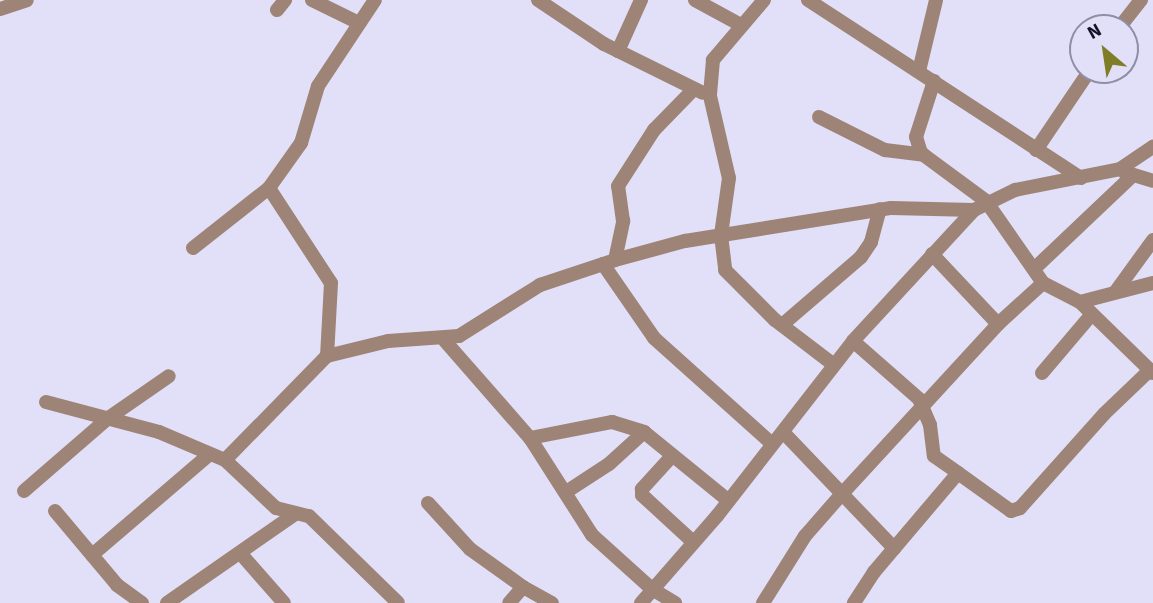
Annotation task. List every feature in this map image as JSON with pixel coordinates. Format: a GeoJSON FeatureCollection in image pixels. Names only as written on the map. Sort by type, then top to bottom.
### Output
{"type":"FeatureCollection","features":[{"type":"Feature","properties":{"kind":"street"},"geometry":{"type":"LineString","coordinates":[[0,9],[27,0]]}},
{"type":"Feature","properties":{"kind":"street"},"geometry":{"type":"LineString","coordinates":[[312,0],[357,22]]}},
{"type":"Feature","properties":{"kind":"street"},"geometry":{"type":"LineString","coordinates":[[193,248],[269,188],[301,143],[318,86],[357,22],[375,0]]}},
{"type":"Feature","properties":{"kind":"street"},"geometry":{"type":"LineString","coordinates":[[538,0],[618,51],[710,96]]}},
{"type":"Feature","properties":{"kind":"street"},"geometry":{"type":"LineString","coordinates":[[618,51],[641,0]]}},
{"type":"Feature","properties":{"kind":"street"},"geometry":{"type":"LineString","coordinates":[[695,0],[741,24]]}},
{"type":"Feature","properties":{"kind":"street"},"geometry":{"type":"LineString","coordinates":[[764,0],[713,60],[710,96],[729,178],[721,235],[725,271],[782,325],[834,365]]}},
{"type":"Feature","properties":{"kind":"street"},"geometry":{"type":"LineString","coordinates":[[808,0],[1081,178]]}},
{"type":"Feature","properties":{"kind":"street"},"geometry":{"type":"LineString","coordinates":[[919,71],[936,0]]}},
{"type":"Feature","properties":{"kind":"street"},"geometry":{"type":"LineString","coordinates":[[1130,14],[1141,0]]}},
{"type":"Feature","properties":{"kind":"street"},"geometry":{"type":"LineString","coordinates":[[853,341],[921,405],[930,425],[934,456],[1011,510],[1020,508],[1104,414],[1152,371],[1080,302],[1043,283],[980,206],[924,155],[916,137],[934,81]]}},
{"type":"Feature","properties":{"kind":"street"},"geometry":{"type":"LineString","coordinates":[[1036,150],[1081,84]]}},
{"type":"Feature","properties":{"kind":"street"},"geometry":{"type":"LineString","coordinates":[[694,89],[654,130],[618,186],[623,221],[609,262],[654,338],[772,444]]}},
{"type":"Feature","properties":{"kind":"street"},"geometry":{"type":"LineString","coordinates":[[819,117],[885,150],[924,155]]}},
{"type":"Feature","properties":{"kind":"street"},"geometry":{"type":"LineString","coordinates":[[1034,270],[1153,147]]}},
{"type":"Feature","properties":{"kind":"street"},"geometry":{"type":"LineString","coordinates":[[641,603],[729,501],[853,341],[980,206],[1015,190],[1081,178],[1126,173],[1153,181]]}},
{"type":"Feature","properties":{"kind":"street"},"geometry":{"type":"LineString","coordinates":[[269,188],[331,283],[327,356]]}},
{"type":"Feature","properties":{"kind":"street"},"geometry":{"type":"LineString","coordinates":[[225,460],[327,356],[388,341],[445,341],[540,285],[609,262],[721,235],[880,209],[980,206]]}},
{"type":"Feature","properties":{"kind":"street"},"geometry":{"type":"LineString","coordinates":[[782,325],[861,257],[871,243],[880,209]]}},
{"type":"Feature","properties":{"kind":"street"},"geometry":{"type":"LineString","coordinates":[[1116,291],[1153,240]]}},
{"type":"Feature","properties":{"kind":"street"},"geometry":{"type":"LineString","coordinates":[[932,254],[998,324]]}},
{"type":"Feature","properties":{"kind":"street"},"geometry":{"type":"LineString","coordinates":[[763,603],[805,536],[840,496],[998,324],[1043,283]]}},
{"type":"Feature","properties":{"kind":"street"},"geometry":{"type":"LineString","coordinates":[[1080,302],[1153,283]]}},
{"type":"Feature","properties":{"kind":"street"},"geometry":{"type":"LineString","coordinates":[[1042,373],[1092,314]]}},
{"type":"Feature","properties":{"kind":"street"},"geometry":{"type":"LineString","coordinates":[[445,341],[530,438],[592,535],[652,589],[675,603]]}},
{"type":"Feature","properties":{"kind":"street"},"geometry":{"type":"LineString","coordinates":[[24,491],[107,419],[169,376]]}},
{"type":"Feature","properties":{"kind":"street"},"geometry":{"type":"LineString","coordinates":[[46,402],[159,432],[225,460],[257,494],[295,514],[309,516],[398,603]]}},
{"type":"Feature","properties":{"kind":"street"},"geometry":{"type":"LineString","coordinates":[[530,438],[612,422],[644,432],[729,501]]}},
{"type":"Feature","properties":{"kind":"street"},"geometry":{"type":"LineString","coordinates":[[566,492],[609,464],[644,432]]}},
{"type":"Feature","properties":{"kind":"street"},"geometry":{"type":"LineString","coordinates":[[783,432],[840,496],[894,548]]}},
{"type":"Feature","properties":{"kind":"street"},"geometry":{"type":"LineString","coordinates":[[92,555],[211,454]]}},
{"type":"Feature","properties":{"kind":"street"},"geometry":{"type":"LineString","coordinates":[[672,456],[642,489],[642,495],[692,541]]}},
{"type":"Feature","properties":{"kind":"street"},"geometry":{"type":"LineString","coordinates":[[854,603],[894,548],[958,473]]}},
{"type":"Feature","properties":{"kind":"street"},"geometry":{"type":"LineString","coordinates":[[428,503],[470,549],[523,587],[552,603]]}},
{"type":"Feature","properties":{"kind":"street"},"geometry":{"type":"LineString","coordinates":[[55,511],[117,585],[142,603]]}},
{"type":"Feature","properties":{"kind":"street"},"geometry":{"type":"LineString","coordinates":[[167,603],[295,514]]}},
{"type":"Feature","properties":{"kind":"street"},"geometry":{"type":"LineString","coordinates":[[241,554],[284,603]]}},
{"type":"Feature","properties":{"kind":"street"},"geometry":{"type":"LineString","coordinates":[[509,603],[523,587]]}}]}
